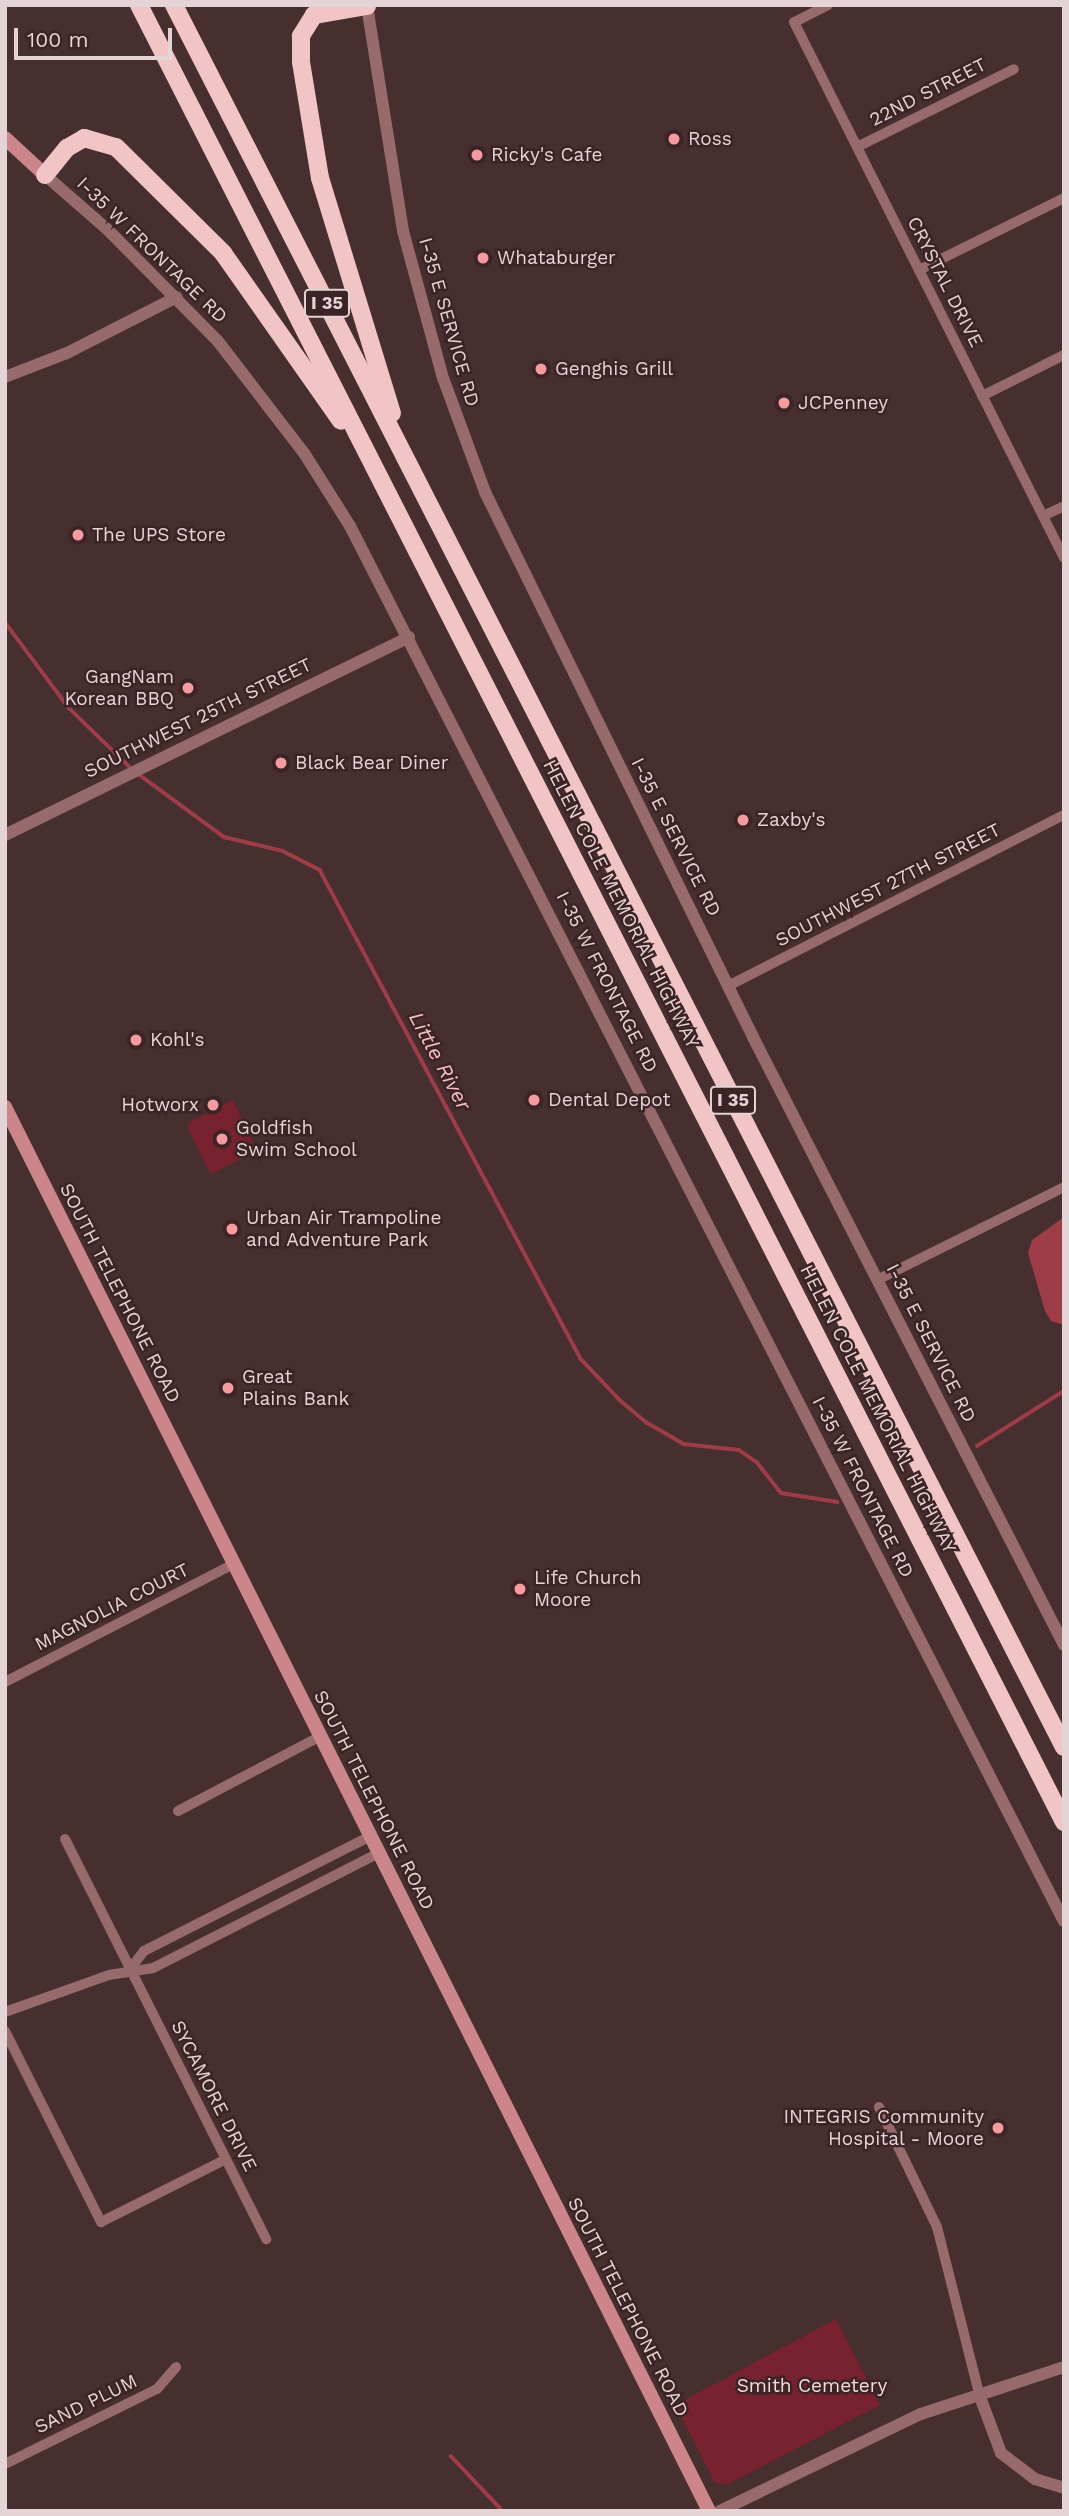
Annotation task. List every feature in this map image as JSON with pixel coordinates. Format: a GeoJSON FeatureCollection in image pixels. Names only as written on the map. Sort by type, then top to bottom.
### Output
{"type":"FeatureCollection","features":[{"type":"Feature","properties":{"kind":"highway","name":"HELEN COLE MEMORIAL HIGHWAY"},"geometry":{"type":"LineString","coordinates":[[139,5],[1064,1822]]}},
{"type":"Feature","properties":{"kind":"highway","name":"HELEN COLE MEMORIAL HIGHWAY"},"geometry":{"type":"LineString","coordinates":[[174,5],[1064,1747]]}},
{"type":"Feature","properties":{"kind":"highway"},"geometry":{"type":"LineString","coordinates":[[367,6],[314,15],[301,36],[301,62],[320,178],[403,454]]}},
{"type":"Feature","properties":{"kind":"highway"},"geometry":{"type":"LineString","coordinates":[[45,175],[67,148],[83,138],[103,141],[128,157],[223,253],[376,468]]}},
{"type":"Feature","properties":{"kind":"main road","name":"I-35 W FRONTAGE RD"},"geometry":{"type":"LineString","coordinates":[[5,138],[45,175]]}},
{"type":"Feature","properties":{"kind":"main road","name":"SOUTH TELEPHONE ROAD"},"geometry":{"type":"LineString","coordinates":[[5,1107],[709,2511]]}},
{"type":"Feature","properties":{"kind":"street","name":"CRYSTAL DRIVE"},"geometry":{"type":"LineString","coordinates":[[828,5],[794,22],[1064,558]]}},
{"type":"Feature","properties":{"kind":"street","name":"I-35 E SERVICE RD"},"geometry":{"type":"LineString","coordinates":[[367,6],[402,231],[434,348],[469,453],[515,562],[1064,1645]]}},
{"type":"Feature","properties":{"kind":"street","name":"22ND STREET"},"geometry":{"type":"LineString","coordinates":[[857,147],[1014,69]]}},
{"type":"Feature","properties":{"kind":"street","name":"I-35 W FRONTAGE RD"},"geometry":{"type":"LineString","coordinates":[[45,175],[177,297],[231,358],[304,453],[409,637],[1064,1922]]}},
{"type":"Feature","properties":{"kind":"street"},"geometry":{"type":"LineString","coordinates":[[919,270],[1064,198]]}},
{"type":"Feature","properties":{"kind":"street"},"geometry":{"type":"LineString","coordinates":[[5,377],[70,352],[177,297]]}},
{"type":"Feature","properties":{"kind":"street"},"geometry":{"type":"LineString","coordinates":[[982,396],[1064,355]]}},
{"type":"Feature","properties":{"kind":"street"},"geometry":{"type":"LineString","coordinates":[[1043,516],[1064,506]]}},
{"type":"Feature","properties":{"kind":"street","name":"SOUTHWEST 25TH STREET"},"geometry":{"type":"LineString","coordinates":[[5,835],[409,637]]}},
{"type":"Feature","properties":{"kind":"street","name":"SOUTHWEST 27TH STREET"},"geometry":{"type":"LineString","coordinates":[[728,986],[1064,815]]}},
{"type":"Feature","properties":{"kind":"street"},"geometry":{"type":"LineString","coordinates":[[877,1280],[1064,1187]]}},
{"type":"Feature","properties":{"kind":"street","name":"MAGNOLIA COURT"},"geometry":{"type":"LineString","coordinates":[[5,1682],[234,1564]]}},
{"type":"Feature","properties":{"kind":"street"},"geometry":{"type":"LineString","coordinates":[[178,1811],[321,1736]]}},
{"type":"Feature","properties":{"kind":"street"},"geometry":{"type":"LineString","coordinates":[[130,1969],[144,1951],[371,1836]]}},
{"type":"Feature","properties":{"kind":"street","name":"SYCAMORE DRIVE"},"geometry":{"type":"LineString","coordinates":[[65,1839],[266,2239]]}},
{"type":"Feature","properties":{"kind":"street"},"geometry":{"type":"LineString","coordinates":[[5,2012],[130,1969],[153,1968],[379,1853]]}},
{"type":"Feature","properties":{"kind":"street"},"geometry":{"type":"LineString","coordinates":[[5,2031],[102,2222],[226,2159]]}},
{"type":"Feature","properties":{"kind":"street"},"geometry":{"type":"LineString","coordinates":[[879,2107],[937,2227],[980,2397],[1001,2453],[1035,2479],[1064,2488]]}},
{"type":"Feature","properties":{"kind":"street","name":"SAND PLUM"},"geometry":{"type":"LineString","coordinates":[[5,2464],[158,2389],[176,2367]]}},
{"type":"Feature","properties":{"kind":"street"},"geometry":{"type":"LineString","coordinates":[[720,2511],[892,2427],[1064,2367]]}},
{"type":"Feature","properties":{"kind":"green space","name":"Goldfish Swim School"},"geometry":{"type":"Polygon","coordinates":[[[233,1100],[257,1151],[211,1174],[187,1127],[191,1121],[233,1100]]]}},
{"type":"Feature","properties":{"kind":"green space","name":"Smith Cemetery"},"geometry":{"type":"Polygon","coordinates":[[[836,2319],[880,2405],[728,2484],[715,2483],[675,2405],[836,2319]]]}},
{"type":"Feature","properties":{"kind":"shaded area"},"geometry":{"type":"Polygon","coordinates":[[[1064,1217],[1064,1325],[1051,1321],[1045,1311],[1028,1253],[1032,1240],[1064,1217]]]}},
{"type":"Feature","properties":{"kind":"waterway","name":"Little River"},"geometry":{"type":"LineString","coordinates":[[5,622],[69,708],[131,768]]}},
{"type":"Feature","properties":{"kind":"waterway","name":"Little River"},"geometry":{"type":"LineString","coordinates":[[137,773],[224,837],[283,851],[320,870],[581,1359],[621,1401],[646,1422],[684,1444],[739,1450],[757,1462],[781,1493],[837,1502]]}},
{"type":"Feature","properties":{"kind":"waterway","name":"Little River"},"geometry":{"type":"LineString","coordinates":[[977,1446],[1064,1391]]}},
{"type":"Feature","properties":{"kind":"waterway"},"geometry":{"type":"LineString","coordinates":[[451,2456],[503,2511]]}},
{"type":"Feature","properties":{"kind":"place","name":"Ross"},"geometry":{"type":"Point","coordinates":[674,139]}},
{"type":"Feature","properties":{"kind":"place","name":"Ricky's Cafe"},"geometry":{"type":"Point","coordinates":[477,155]}},
{"type":"Feature","properties":{"kind":"place","name":"Whataburger"},"geometry":{"type":"Point","coordinates":[483,258]}},
{"type":"Feature","properties":{"kind":"place","name":"Genghis Grill"},"geometry":{"type":"Point","coordinates":[541,369]}},
{"type":"Feature","properties":{"kind":"place","name":"JCPenney"},"geometry":{"type":"Point","coordinates":[784,403]}},
{"type":"Feature","properties":{"kind":"place","name":"The UPS Store"},"geometry":{"type":"Point","coordinates":[78,535]}},
{"type":"Feature","properties":{"kind":"place","name":"GangNam Korean BBQ"},"geometry":{"type":"Point","coordinates":[188,688]}},
{"type":"Feature","properties":{"kind":"place","name":"Black Bear Diner"},"geometry":{"type":"Point","coordinates":[281,763]}},
{"type":"Feature","properties":{"kind":"place","name":"Zaxby's"},"geometry":{"type":"Point","coordinates":[743,820]}},
{"type":"Feature","properties":{"kind":"place","name":"Kohl's"},"geometry":{"type":"Point","coordinates":[136,1040]}},
{"type":"Feature","properties":{"kind":"place","name":"Dental Depot"},"geometry":{"type":"Point","coordinates":[534,1100]}},
{"type":"Feature","properties":{"kind":"place","name":"Hotworx"},"geometry":{"type":"Point","coordinates":[213,1105]}},
{"type":"Feature","properties":{"kind":"place","name":"Goldfish Swim School"},"geometry":{"type":"Point","coordinates":[222,1139]}},
{"type":"Feature","properties":{"kind":"place","name":"Urban Air Trampoline and Adventure Park"},"geometry":{"type":"Point","coordinates":[232,1229]}},
{"type":"Feature","properties":{"kind":"place","name":"Great Plains Bank"},"geometry":{"type":"Point","coordinates":[228,1388]}},
{"type":"Feature","properties":{"kind":"place","name":"Life Church Moore"},"geometry":{"type":"Point","coordinates":[520,1589]}},
{"type":"Feature","properties":{"kind":"place","name":"INTEGRIS Community Hospital - Moore"},"geometry":{"type":"Point","coordinates":[998,2128]}}]}
